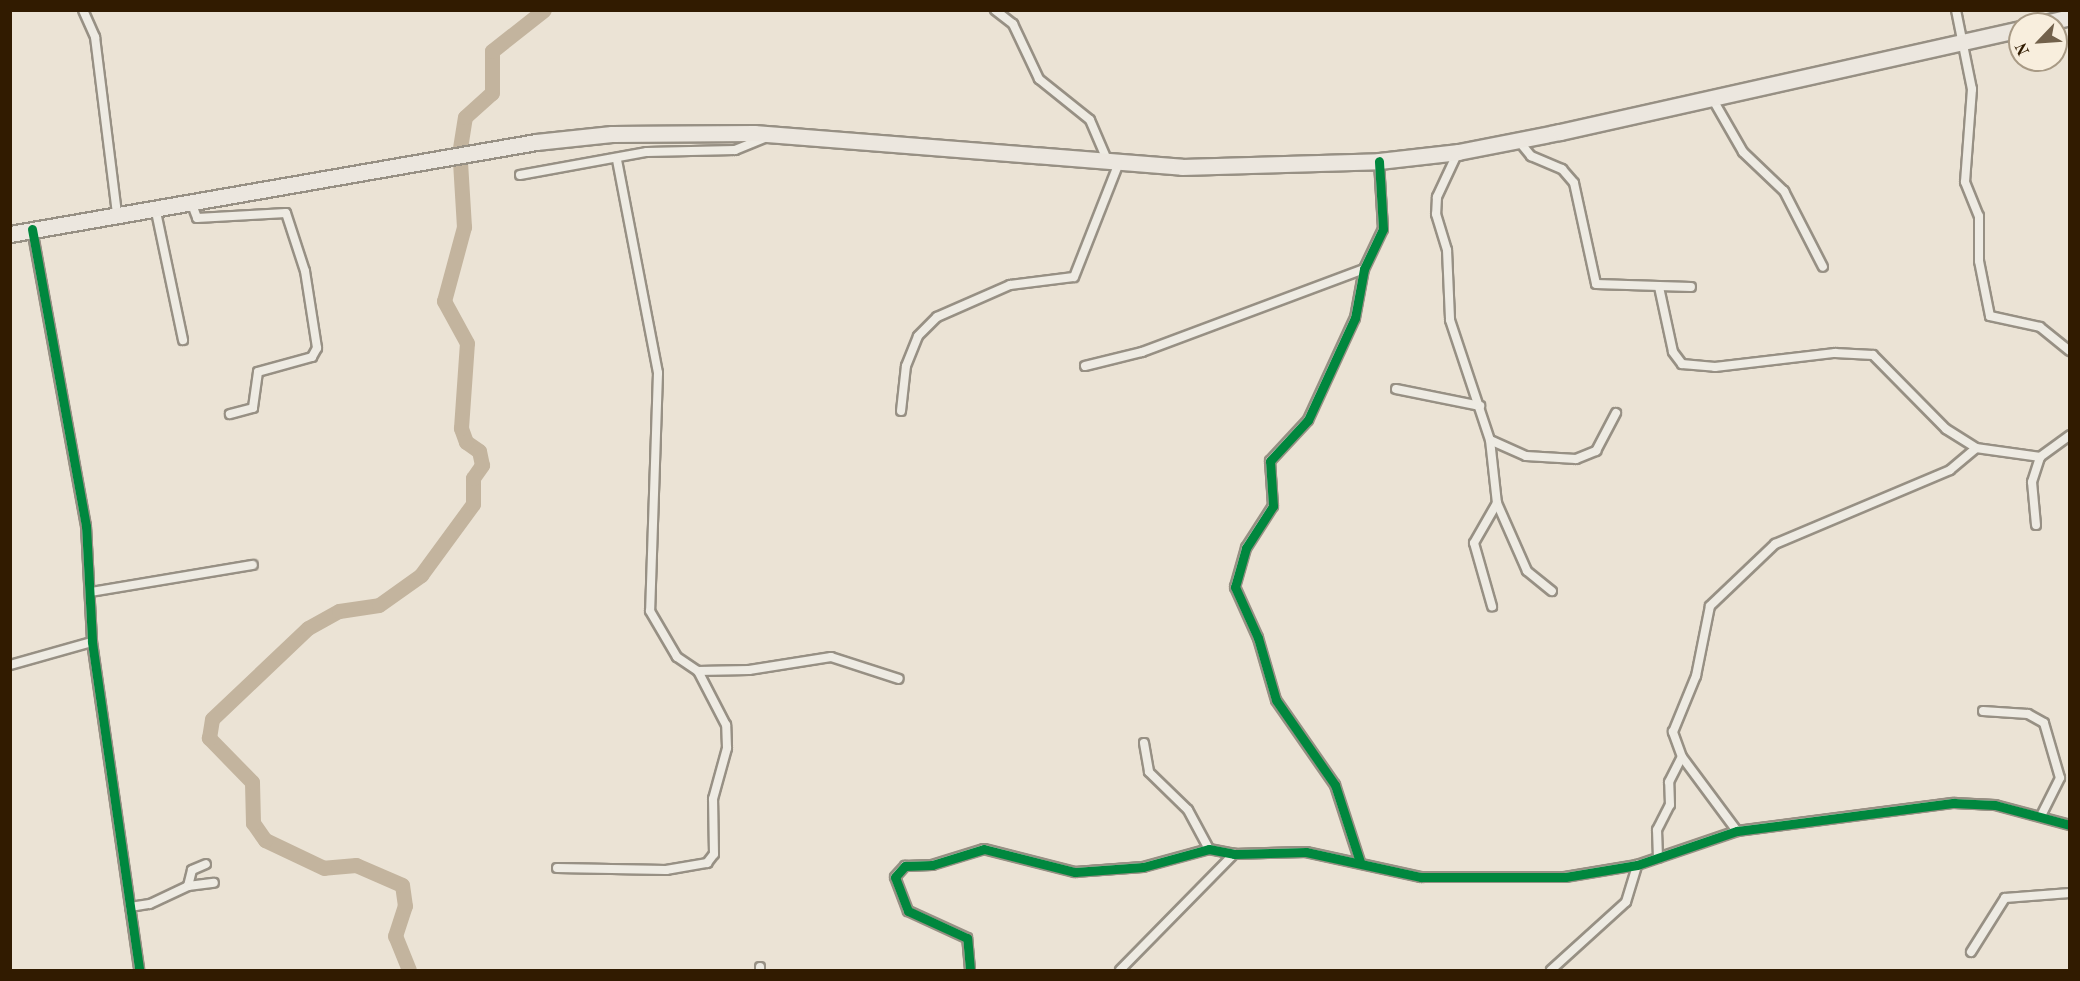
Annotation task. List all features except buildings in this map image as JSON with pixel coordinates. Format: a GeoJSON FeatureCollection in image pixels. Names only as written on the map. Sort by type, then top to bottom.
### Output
{"type":"FeatureCollection","features":[{"type":"Feature","properties":{"kind":"highway"},"geometry":{"type":"LineString","coordinates":[[10,234],[555,139],[771,134],[1182,167],[1379,161],[1458,153],[2008,32]]}},
{"type":"Feature","properties":{"kind":"street"},"geometry":{"type":"LineString","coordinates":[[83,10],[96,37],[117,214]]}},
{"type":"Feature","properties":{"kind":"street"},"geometry":{"type":"LineString","coordinates":[[901,411],[906,366],[918,336],[937,317],[1010,285],[1074,278],[1113,163],[1090,120],[1039,79],[1013,24],[995,10]]}},
{"type":"Feature","properties":{"kind":"street"},"geometry":{"type":"LineString","coordinates":[[1958,12],[1965,42],[1972,102],[1965,182],[1979,216],[1979,261],[1990,316],[2040,327],[2070,351]]}},
{"type":"Feature","properties":{"kind":"street"},"geometry":{"type":"LineString","coordinates":[[1712,98],[1743,152],[1784,191],[1823,267]]}},
{"type":"Feature","properties":{"kind":"street"},"geometry":{"type":"LineString","coordinates":[[520,175],[617,160],[647,152],[735,150],[771,134]]}},
{"type":"Feature","properties":{"kind":"street"},"geometry":{"type":"LineString","coordinates":[[1518,140],[1531,156],[1562,169],[1574,183],[1596,284],[1692,286]]}},
{"type":"Feature","properties":{"kind":"street"},"geometry":{"type":"LineString","coordinates":[[1458,153],[1437,197],[1436,214],[1447,250],[1450,320],[1490,440],[1497,503],[1527,571],[1552,591]]}},
{"type":"Feature","properties":{"kind":"street"},"geometry":{"type":"LineString","coordinates":[[557,868],[666,870],[707,863],[714,854],[713,799],[727,748],[726,725],[698,671],[677,657],[650,611],[658,373],[617,160]]}},
{"type":"Feature","properties":{"kind":"street"},"geometry":{"type":"LineString","coordinates":[[1360,862],[1335,785],[1276,700],[1258,638],[1235,587],[1246,549],[1273,506],[1270,461],[1318,403],[1355,318],[1364,269],[1383,229],[1379,161]]}},
{"type":"Feature","properties":{"kind":"street"},"geometry":{"type":"LineString","coordinates":[[190,202],[197,218],[286,213],[305,271],[316,348],[312,357],[258,372],[253,408],[230,414]]}},
{"type":"Feature","properties":{"kind":"street"},"geometry":{"type":"LineString","coordinates":[[155,207],[183,340]]}},
{"type":"Feature","properties":{"kind":"street"},"geometry":{"type":"LineString","coordinates":[[32,230],[86,526],[92,642],[139,970]]}},
{"type":"Feature","properties":{"kind":"street"},"geometry":{"type":"LineString","coordinates":[[1085,366],[1142,352],[1364,269]]}},
{"type":"Feature","properties":{"kind":"street"},"geometry":{"type":"LineString","coordinates":[[1659,287],[1673,352],[1682,364],[1715,367],[1835,353],[1873,356],[1946,429],[1976,448],[2040,457]]}},
{"type":"Feature","properties":{"kind":"street"},"geometry":{"type":"LineString","coordinates":[[1396,389],[1480,406]]}},
{"type":"Feature","properties":{"kind":"street"},"geometry":{"type":"LineString","coordinates":[[1490,440],[1526,456],[1576,459],[1596,451],[1616,413]]}},
{"type":"Feature","properties":{"kind":"street"},"geometry":{"type":"LineString","coordinates":[[2036,525],[2032,482],[2040,457],[2070,435]]}},
{"type":"Feature","properties":{"kind":"street"},"geometry":{"type":"LineString","coordinates":[[1737,831],[1682,757],[1673,732],[1699,667],[1710,606],[1775,544],[1950,470],[1976,448]]}},
{"type":"Feature","properties":{"kind":"street"},"geometry":{"type":"LineString","coordinates":[[1492,606],[1474,543],[1497,503]]}},
{"type":"Feature","properties":{"kind":"street"},"geometry":{"type":"LineString","coordinates":[[91,592],[253,565]]}},
{"type":"Feature","properties":{"kind":"street"},"geometry":{"type":"LineString","coordinates":[[10,665],[92,642]]}},
{"type":"Feature","properties":{"kind":"street"},"geometry":{"type":"LineString","coordinates":[[698,671],[749,670],[831,657],[899,679]]}},
{"type":"Feature","properties":{"kind":"street"},"geometry":{"type":"LineString","coordinates":[[1983,711],[2028,714],[2044,723],[2060,778],[2041,816]]}},
{"type":"Feature","properties":{"kind":"street"},"geometry":{"type":"LineString","coordinates":[[1144,743],[1149,772],[1188,810],[1209,849]]}},
{"type":"Feature","properties":{"kind":"street"},"geometry":{"type":"LineString","coordinates":[[1658,858],[1657,830],[1670,805],[1669,782],[1682,757]]}},
{"type":"Feature","properties":{"kind":"street"},"geometry":{"type":"LineString","coordinates":[[970,970],[967,938],[908,910],[895,877],[905,866],[932,865],[984,849],[1075,872],[1143,867],[1209,849],[1234,854],[1306,852],[1421,877],[1498,879],[1565,877],[1637,865],[1737,831],[1954,803],[1995,805],[2070,825]]}},
{"type":"Feature","properties":{"kind":"street"},"geometry":{"type":"LineString","coordinates":[[1120,970],[1234,854]]}},
{"type":"Feature","properties":{"kind":"street"},"geometry":{"type":"LineString","coordinates":[[188,885],[192,870],[206,864]]}},
{"type":"Feature","properties":{"kind":"street"},"geometry":{"type":"LineString","coordinates":[[1551,970],[1626,902],[1637,865]]}},
{"type":"Feature","properties":{"kind":"street"},"geometry":{"type":"LineString","coordinates":[[130,907],[150,904],[188,885],[214,883]]}},
{"type":"Feature","properties":{"kind":"street"},"geometry":{"type":"LineString","coordinates":[[1971,952],[2005,898],[2070,893]]}},
{"type":"Feature","properties":{"kind":"waterway"},"geometry":{"type":"LineString","coordinates":[[460,148],[465,117],[492,93],[492,51],[544,10]]}},
{"type":"Feature","properties":{"kind":"waterway"},"geometry":{"type":"LineString","coordinates":[[409,970],[395,936],[405,906],[402,885],[356,865],[324,868],[265,840],[253,823],[252,782],[209,738],[212,719],[308,628],[339,611],[379,605],[421,575],[473,504],[473,478],[482,465],[479,451],[466,442],[461,428],[467,343],[444,301],[464,227],[460,161]]}},
{"type":"Feature","properties":{"kind":"cycle path"},"geometry":{"type":"LineString","coordinates":[[1360,862],[1335,785],[1276,700],[1258,638],[1235,587],[1246,548],[1273,506],[1270,461],[1308,420],[1355,318],[1364,269],[1383,229],[1379,161]]}},
{"type":"Feature","properties":{"kind":"cycle path"},"geometry":{"type":"LineString","coordinates":[[32,229],[86,526],[92,642],[139,970]]}},
{"type":"Feature","properties":{"kind":"cycle path"},"geometry":{"type":"LineString","coordinates":[[970,970],[967,938],[908,911],[895,877],[905,866],[932,865],[984,849],[1075,872],[1143,867],[1209,849],[1234,854],[1306,852],[1421,877],[1565,877],[1637,865],[1737,831],[1954,803],[1995,805],[2070,825]]}}]}
